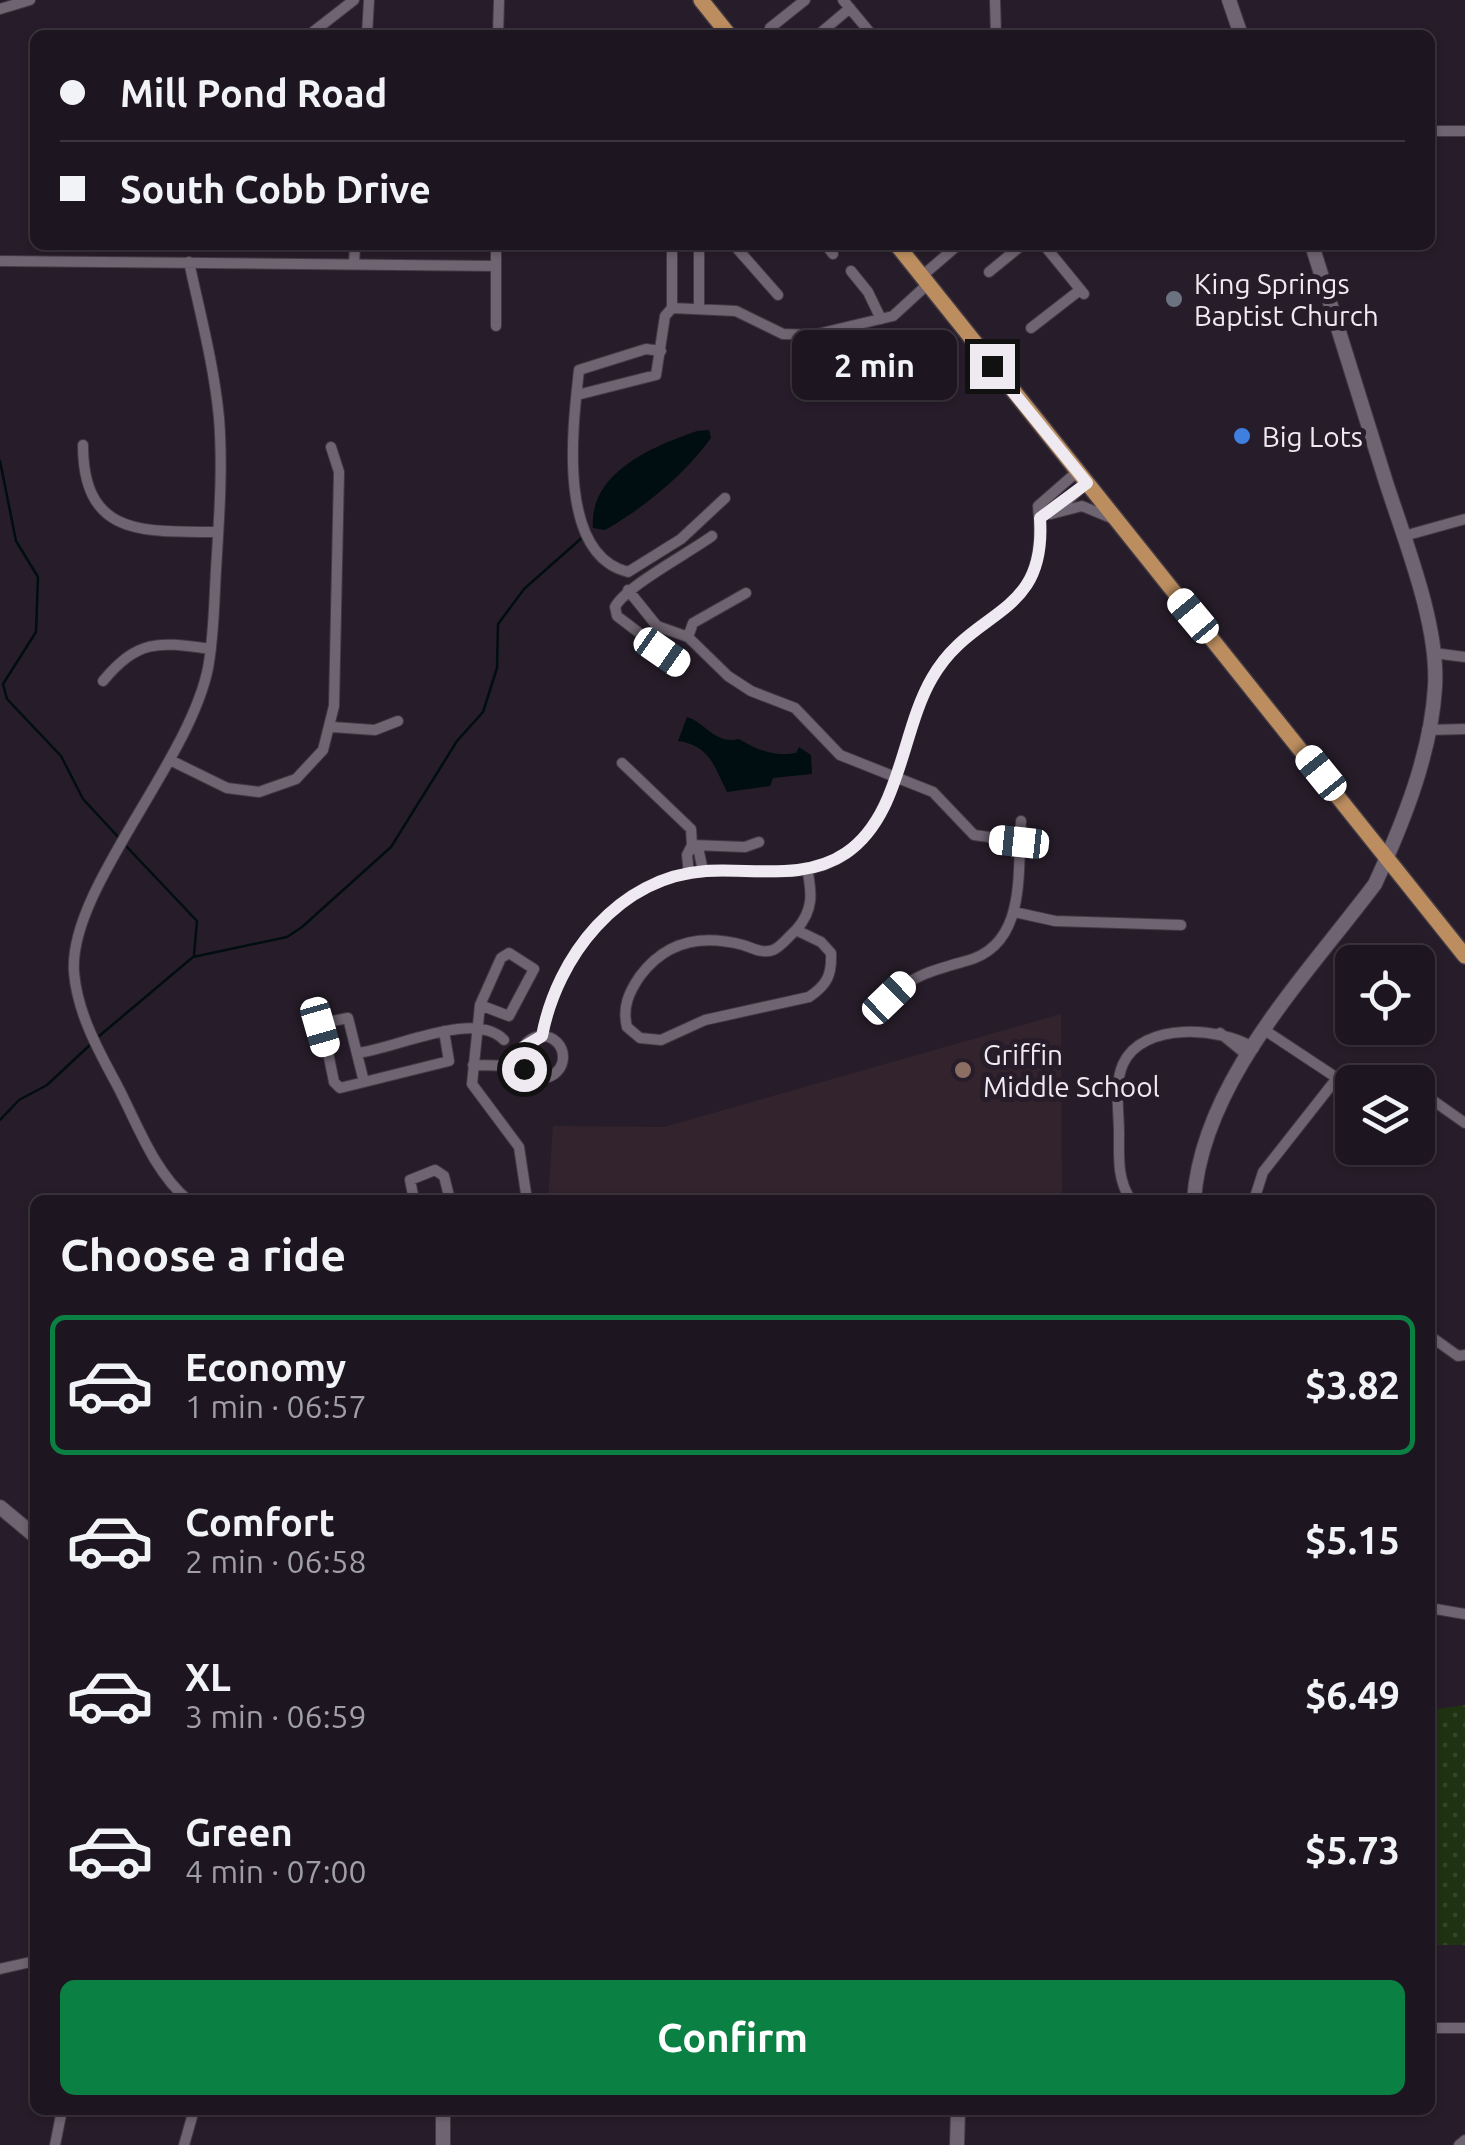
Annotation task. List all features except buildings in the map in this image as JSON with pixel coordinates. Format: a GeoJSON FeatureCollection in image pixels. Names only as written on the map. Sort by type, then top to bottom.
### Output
{"type":"FeatureCollection","features":[{"type":"Feature","properties":{"kind":"main road"},"geometry":{"type":"LineString","coordinates":[[701,0],[725,30]]}},
{"type":"Feature","properties":{"kind":"main road"},"geometry":{"type":"LineString","coordinates":[[901,250],[1111,518],[1388,855],[1465,956]]}},
{"type":"Feature","properties":{"kind":"street"},"geometry":{"type":"LineString","coordinates":[[0,9],[30,0]]}},
{"type":"Feature","properties":{"kind":"street"},"geometry":{"type":"LineString","coordinates":[[315,30],[354,0]]}},
{"type":"Feature","properties":{"kind":"street"},"geometry":{"type":"LineString","coordinates":[[367,30],[369,0]]}},
{"type":"Feature","properties":{"kind":"street"},"geometry":{"type":"LineString","coordinates":[[498,30],[499,0]]}},
{"type":"Feature","properties":{"kind":"street"},"geometry":{"type":"LineString","coordinates":[[770,28],[805,0]]}},
{"type":"Feature","properties":{"kind":"street"},"geometry":{"type":"LineString","coordinates":[[994,0],[996,30]]}},
{"type":"Feature","properties":{"kind":"street"},"geometry":{"type":"LineString","coordinates":[[1229,0],[1239,30]]}},
{"type":"Feature","properties":{"kind":"street"},"geometry":{"type":"LineString","coordinates":[[823,30],[846,4],[868,30]]}},
{"type":"Feature","properties":{"kind":"street"},"geometry":{"type":"LineString","coordinates":[[1435,131],[1465,131]]}},
{"type":"Feature","properties":{"kind":"street"},"geometry":{"type":"LineString","coordinates":[[86,250],[86,261]]}},
{"type":"Feature","properties":{"kind":"street"},"geometry":{"type":"LineString","coordinates":[[354,264],[355,250]]}},
{"type":"Feature","properties":{"kind":"street"},"geometry":{"type":"LineString","coordinates":[[496,250],[496,326]]}},
{"type":"Feature","properties":{"kind":"street"},"geometry":{"type":"LineString","coordinates":[[578,395],[653,377],[662,351],[666,316],[672,308],[672,250]]}},
{"type":"Feature","properties":{"kind":"street"},"geometry":{"type":"LineString","coordinates":[[699,310],[700,250]]}},
{"type":"Feature","properties":{"kind":"street"},"geometry":{"type":"LineString","coordinates":[[738,250],[778,296]]}},
{"type":"Feature","properties":{"kind":"street"},"geometry":{"type":"LineString","coordinates":[[672,308],[736,311],[797,336],[881,319],[899,312],[953,250]]}},
{"type":"Feature","properties":{"kind":"street"},"geometry":{"type":"LineString","coordinates":[[989,272],[1016,250]]}},
{"type":"Feature","properties":{"kind":"street"},"geometry":{"type":"LineString","coordinates":[[1031,328],[1082,292],[1048,250]]}},
{"type":"Feature","properties":{"kind":"street"},"geometry":{"type":"LineString","coordinates":[[1195,1195],[1210,1119],[1266,1030],[1374,884],[1388,855],[1428,730],[1434,653],[1404,536],[1314,250]]}},
{"type":"Feature","properties":{"kind":"street"},"geometry":{"type":"LineString","coordinates":[[0,260],[496,266]]}},
{"type":"Feature","properties":{"kind":"street"},"geometry":{"type":"LineString","coordinates":[[183,1195],[165,1175],[90,1030],[76,984],[75,955],[93,901],[172,761],[201,696],[211,649],[218,532],[218,418],[189,262]]}},
{"type":"Feature","properties":{"kind":"street"},"geometry":{"type":"LineString","coordinates":[[850,271],[868,292],[881,319]]}},
{"type":"Feature","properties":{"kind":"street"},"geometry":{"type":"LineString","coordinates":[[662,351],[646,349],[579,370],[575,503],[585,534],[613,566],[628,572],[651,561],[724,498]]}},
{"type":"Feature","properties":{"kind":"street"},"geometry":{"type":"LineString","coordinates":[[82,445],[82,469],[92,493],[118,524],[137,530],[218,532]]}},
{"type":"Feature","properties":{"kind":"street"},"geometry":{"type":"LineString","coordinates":[[172,761],[227,788],[270,790],[305,772],[323,750],[332,727],[339,472],[331,447]]}},
{"type":"Feature","properties":{"kind":"street"},"geometry":{"type":"LineString","coordinates":[[357,1053],[444,1032],[477,1030],[484,1037],[524,1046],[542,1036],[553,988],[588,937],[635,894],[703,871],[807,868],[847,853],[868,831],[936,671],[1032,581],[1045,516],[1082,477]]}},
{"type":"Feature","properties":{"kind":"street"},"geometry":{"type":"LineString","coordinates":[[1045,516],[1082,506],[1111,518]]}},
{"type":"Feature","properties":{"kind":"street"},"geometry":{"type":"LineString","coordinates":[[1404,536],[1465,519]]}},
{"type":"Feature","properties":{"kind":"street"},"geometry":{"type":"LineString","coordinates":[[680,664],[617,616],[616,604],[628,590],[712,536]]}},
{"type":"Feature","properties":{"kind":"street"},"geometry":{"type":"LineString","coordinates":[[628,590],[657,626],[688,638],[750,691],[795,708],[840,755],[932,792],[974,834],[1019,842]]}},
{"type":"Feature","properties":{"kind":"street"},"geometry":{"type":"LineString","coordinates":[[688,638],[693,623],[746,593]]}},
{"type":"Feature","properties":{"kind":"street"},"geometry":{"type":"LineString","coordinates":[[102,681],[124,656],[146,645],[211,649]]}},
{"type":"Feature","properties":{"kind":"street"},"geometry":{"type":"LineString","coordinates":[[1434,653],[1462,653]]}},
{"type":"Feature","properties":{"kind":"street"},"geometry":{"type":"LineString","coordinates":[[332,727],[375,730],[398,720]]}},
{"type":"Feature","properties":{"kind":"street"},"geometry":{"type":"LineString","coordinates":[[1428,730],[1461,729]]}},
{"type":"Feature","properties":{"kind":"street"},"geometry":{"type":"LineString","coordinates":[[622,763],[691,829],[689,874]]}},
{"type":"Feature","properties":{"kind":"street"},"geometry":{"type":"LineString","coordinates":[[889,998],[915,976],[987,953],[1004,936],[1014,912],[1021,820]]}},
{"type":"Feature","properties":{"kind":"street"},"geometry":{"type":"LineString","coordinates":[[692,846],[745,848],[759,842]]}},
{"type":"Feature","properties":{"kind":"street"},"geometry":{"type":"LineString","coordinates":[[692,846],[699,852],[703,871]]}},
{"type":"Feature","properties":{"kind":"street"},"geometry":{"type":"LineString","coordinates":[[796,930],[820,942],[831,954],[832,972],[823,987],[809,997],[705,1020],[661,1040],[640,1038],[627,1026],[625,1004],[639,978],[656,959],[680,944],[693,938],[724,941],[762,952],[776,950],[808,917],[812,894],[807,868]]}},
{"type":"Feature","properties":{"kind":"street"},"geometry":{"type":"LineString","coordinates":[[1014,912],[1055,921],[1181,924]]}},
{"type":"Feature","properties":{"kind":"street"},"geometry":{"type":"LineString","coordinates":[[480,1004],[512,1014],[533,966],[512,954],[503,955],[480,1004],[473,1065],[477,1096],[522,1153],[526,1195]]}},
{"type":"Feature","properties":{"kind":"street"},"geometry":{"type":"LineString","coordinates":[[364,1082],[348,1018],[320,1024],[336,1087],[364,1082],[449,1062],[444,1032]]}},
{"type":"Feature","properties":{"kind":"street"},"geometry":{"type":"LineString","coordinates":[[1128,1195],[1119,1166],[1119,1082],[1125,1060],[1137,1047],[1155,1039],[1196,1030],[1230,1034],[1251,1052]]}},
{"type":"Feature","properties":{"kind":"street"},"geometry":{"type":"LineString","coordinates":[[1266,1030],[1335,1077]]}},
{"type":"Feature","properties":{"kind":"street"},"geometry":{"type":"LineString","coordinates":[[473,1065],[522,1066],[537,1078],[554,1074],[560,1067],[562,1050],[542,1036]]}},
{"type":"Feature","properties":{"kind":"street"},"geometry":{"type":"LineString","coordinates":[[502,1064],[499,1054],[504,1040]]}},
{"type":"Feature","properties":{"kind":"street"},"geometry":{"type":"LineString","coordinates":[[522,1066],[524,1046]]}},
{"type":"Feature","properties":{"kind":"street"},"geometry":{"type":"LineString","coordinates":[[1256,1195],[1263,1172],[1335,1081]]}},
{"type":"Feature","properties":{"kind":"street"},"geometry":{"type":"LineString","coordinates":[[1435,1102],[1465,1123]]}},
{"type":"Feature","properties":{"kind":"street"},"geometry":{"type":"LineString","coordinates":[[413,1195],[410,1180],[435,1170],[444,1176],[449,1195]]}},
{"type":"Feature","properties":{"kind":"street"},"geometry":{"type":"LineString","coordinates":[[1435,1340],[1458,1356],[1465,1355]]}},
{"type":"Feature","properties":{"kind":"street"},"geometry":{"type":"LineString","coordinates":[[0,1507],[30,1532]]}},
{"type":"Feature","properties":{"kind":"street"},"geometry":{"type":"LineString","coordinates":[[1435,1609],[1465,1614]]}},
{"type":"Feature","properties":{"kind":"street"},"geometry":{"type":"LineString","coordinates":[[0,1970],[30,1962]]}},
{"type":"Feature","properties":{"kind":"street"},"geometry":{"type":"LineString","coordinates":[[1435,2028],[1465,2028]]}},
{"type":"Feature","properties":{"kind":"street"},"geometry":{"type":"LineString","coordinates":[[55,2145],[61,2115]]}},
{"type":"Feature","properties":{"kind":"street"},"geometry":{"type":"LineString","coordinates":[[184,2145],[193,2115]]}},
{"type":"Feature","properties":{"kind":"street"},"geometry":{"type":"LineString","coordinates":[[443,2115],[443,2145]]}},
{"type":"Feature","properties":{"kind":"street"},"geometry":{"type":"LineString","coordinates":[[957,2145],[958,2115]]}},
{"type":"Feature","properties":{"kind":"street"},"geometry":{"type":"LineString","coordinates":[[1458,2145],[1465,2140]]}},
{"type":"Feature","properties":{"kind":"shaded area"},"geometry":{"type":"Polygon","coordinates":[[[709,430],[711,438],[676,477],[620,521],[605,530],[593,528],[595,508],[613,477],[644,454],[697,431],[709,430]]]}},
{"type":"Feature","properties":{"kind":"shaded area"},"geometry":{"type":"Polygon","coordinates":[[[687,717],[723,739],[739,739],[766,752],[796,753],[799,747],[811,755],[812,774],[773,778],[770,786],[727,792],[705,753],[678,741],[687,717]]]}},
{"type":"Feature","properties":{"kind":"shaded area","name":"Griffin Middle School"},"geometry":{"type":"Polygon","coordinates":[[[1061,1014],[1062,1195],[548,1195],[553,1126],[664,1127],[1061,1014]]]}},
{"type":"Feature","properties":{"kind":"green space"},"geometry":{"type":"Polygon","coordinates":[[[1465,1705],[1465,1945],[1435,1945],[1435,1709],[1465,1705]]]}},
{"type":"Feature","properties":{"kind":"waterway"},"geometry":{"type":"LineString","coordinates":[[0,461],[16,541],[38,577],[36,632],[3,684],[7,699],[61,756],[83,799],[121,840]]}},
{"type":"Feature","properties":{"kind":"waterway"},"geometry":{"type":"LineString","coordinates":[[98,1037],[193,957],[287,937],[391,847],[457,741],[483,712],[497,668],[498,624],[524,589],[585,535]]}},
{"type":"Feature","properties":{"kind":"waterway"},"geometry":{"type":"LineString","coordinates":[[126,846],[197,921],[194,955]]}},
{"type":"Feature","properties":{"kind":"waterway"},"geometry":{"type":"LineString","coordinates":[[0,1120],[19,1100],[47,1085],[92,1043]]}},
{"type":"Feature","properties":{"kind":"place","name":"King Springs Baptist Church"},"geometry":{"type":"Point","coordinates":[1174,299]}},
{"type":"Feature","properties":{"kind":"place","name":"Big Lots"},"geometry":{"type":"Point","coordinates":[1242,436]}},
{"type":"Feature","properties":{"kind":"place","name":"Griffin Middle School"},"geometry":{"type":"Point","coordinates":[963,1070]}},
{"type":"Feature","properties":{"kind":"route"},"geometry":{"type":"LineString","coordinates":[[524,1069],[522,1048],[542,1036],[553,988],[562,970],[609,914],[635,894],[649,886],[703,871],[780,872],[817,867],[847,853],[879,816],[936,671],[965,639],[1024,592],[1038,566],[1040,518],[1051,514],[1087,483],[992,366]]}}]}
